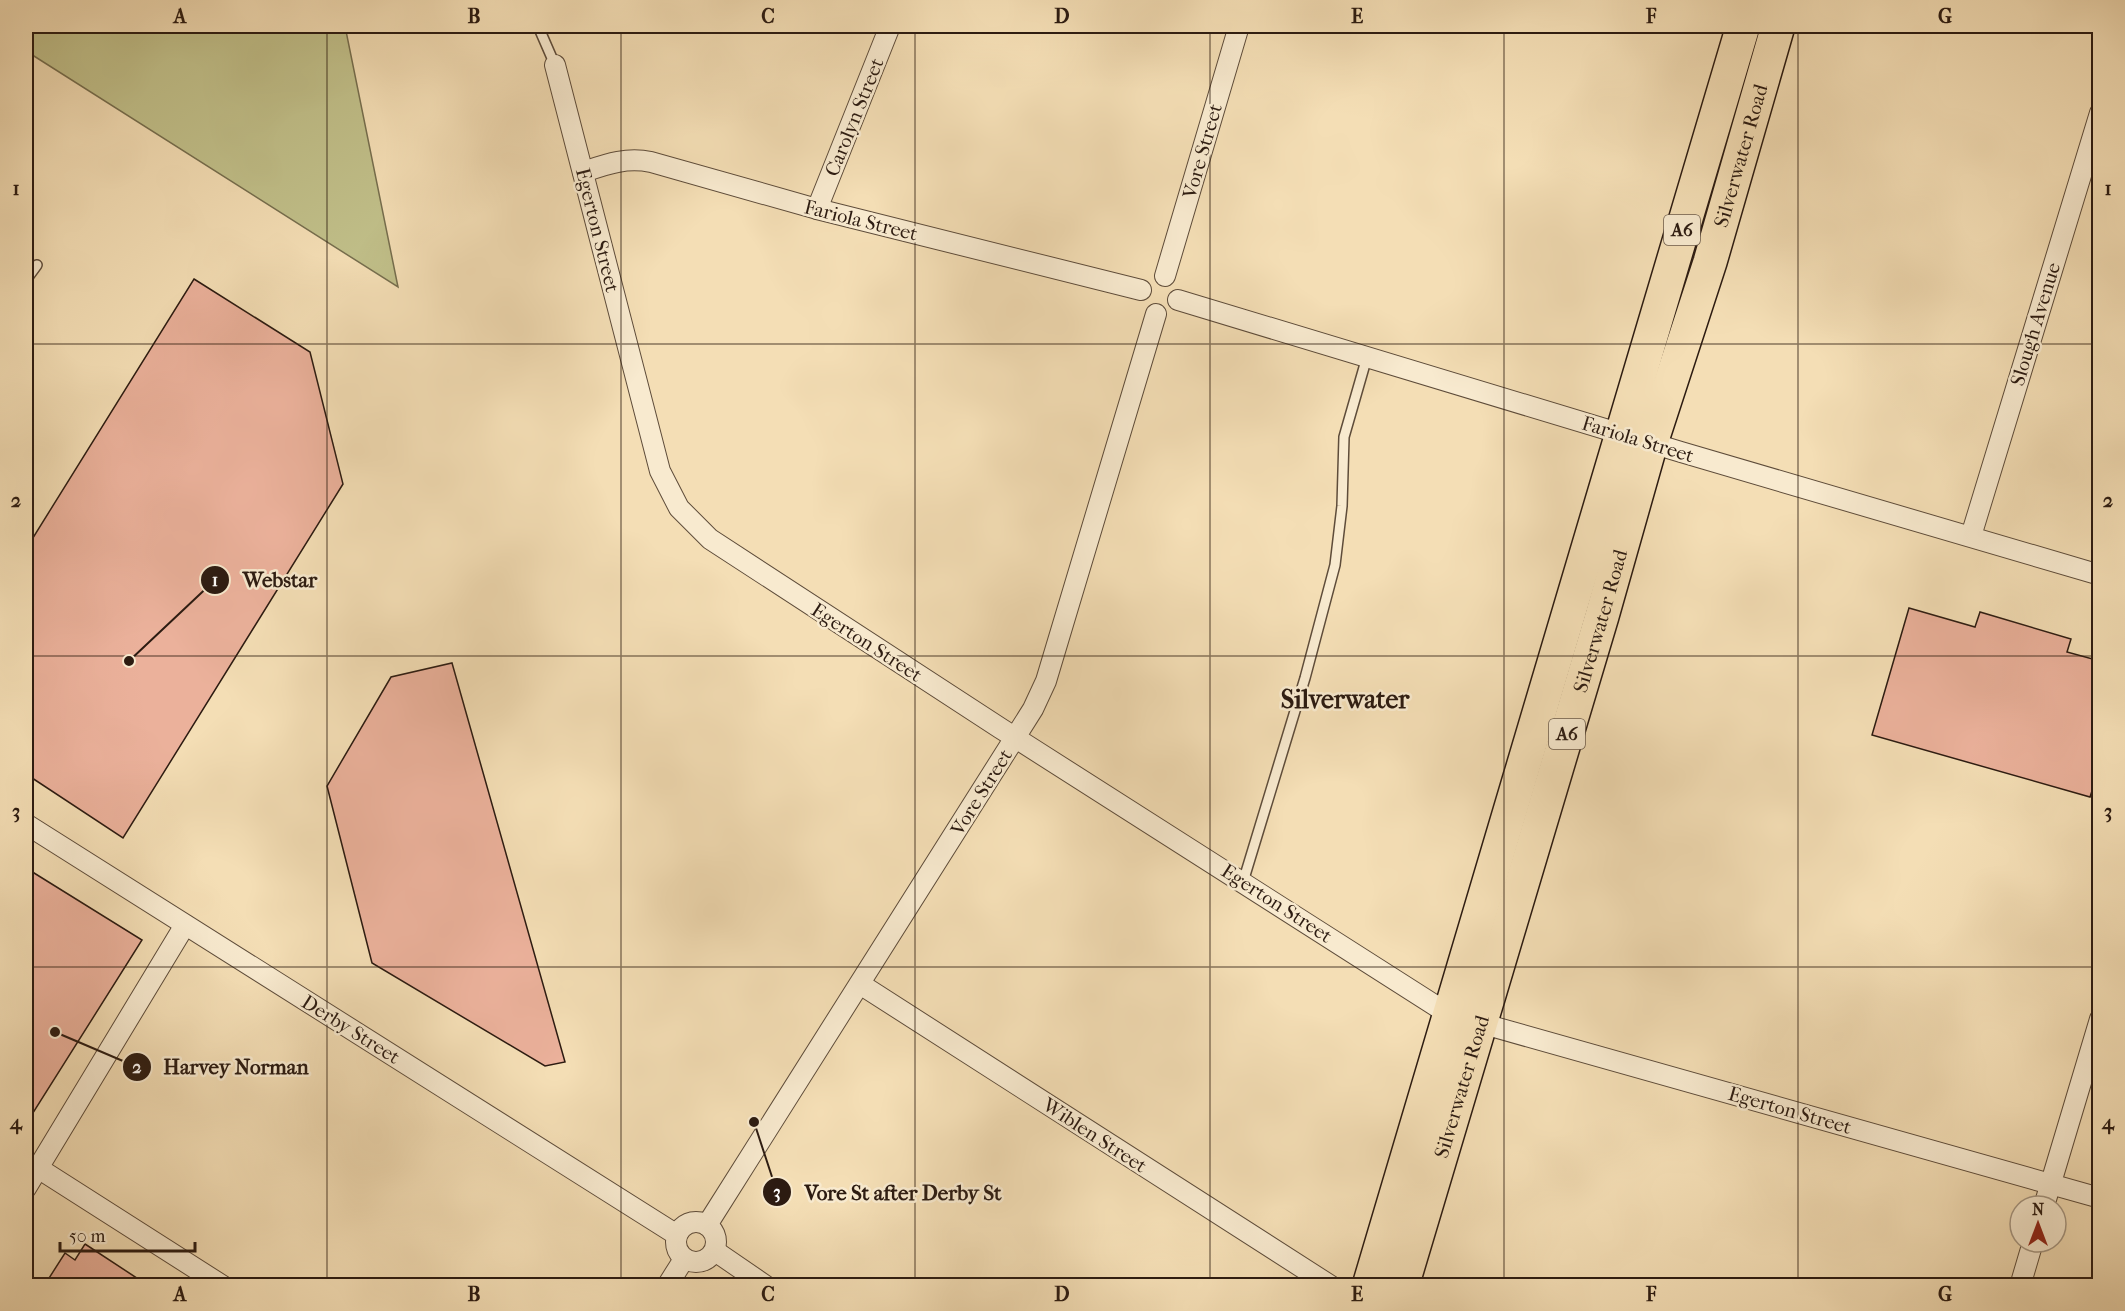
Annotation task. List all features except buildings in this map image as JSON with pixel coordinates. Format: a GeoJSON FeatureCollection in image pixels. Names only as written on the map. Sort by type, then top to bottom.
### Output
{"type":"FeatureCollection","features":[{"type":"Feature","properties":{"kind":"highway","name":"Silverwater Road"},"geometry":{"type":"LineString","coordinates":[[1369,1286],[1465,1019],[1602,616],[1636,439],[1743,26]]}},
{"type":"Feature","properties":{"kind":"highway","name":"Silverwater Road"},"geometry":{"type":"LineString","coordinates":[[1636,439],[1710,262],[1778,26]]}},
{"type":"Feature","properties":{"kind":"highway","name":"Silverwater Road"},"geometry":{"type":"LineString","coordinates":[[1402,1286],[1465,1019]]}},
{"type":"Feature","properties":{"kind":"street","name":"Carolyn Street"},"geometry":{"type":"LineString","coordinates":[[817,209],[890,26]]}},
{"type":"Feature","properties":{"kind":"street","name":"Vore Street"},"geometry":{"type":"LineString","coordinates":[[1166,276],[1239,26]]}},
{"type":"Feature","properties":{"kind":"street","name":"Egerton Street"},"geometry":{"type":"LineString","coordinates":[[555,65],[660,471],[680,508],[710,539],[1015,738],[1465,1019],[2100,1198]]}},
{"type":"Feature","properties":{"kind":"street","name":"Slough Avenue"},"geometry":{"type":"LineString","coordinates":[[1971,536],[2096,138],[2100,113]]}},
{"type":"Feature","properties":{"kind":"street","name":"Fariola Street"},"geometry":{"type":"LineString","coordinates":[[583,172],[620,160],[636,159],[817,209],[1141,290]]}},
{"type":"Feature","properties":{"kind":"street"},"geometry":{"type":"LineString","coordinates":[[1166,276],[1178,288],[1178,300],[1172,310],[1155,314],[1145,308],[1141,290],[1143,285],[1153,277],[1166,276]]}},
{"type":"Feature","properties":{"kind":"street","name":"Fariola Street"},"geometry":{"type":"LineString","coordinates":[[1178,300],[1636,439],[2100,574]]}},
{"type":"Feature","properties":{"kind":"street","name":"Vore Street"},"geometry":{"type":"LineString","coordinates":[[707,1225],[1033,709],[1046,681],[1155,314]]}},
{"type":"Feature","properties":{"kind":"street","name":"Derby Street"},"geometry":{"type":"LineString","coordinates":[[26,824],[677,1235]]}},
{"type":"Feature","properties":{"kind":"street"},"geometry":{"type":"LineString","coordinates":[[26,1188],[186,925]]}},
{"type":"Feature","properties":{"kind":"street","name":"Wiblen Street"},"geometry":{"type":"LineString","coordinates":[[860,984],[1331,1286]]}},
{"type":"Feature","properties":{"kind":"street"},"geometry":{"type":"LineString","coordinates":[[2047,1194],[2100,1019]]}},
{"type":"Feature","properties":{"kind":"street"},"geometry":{"type":"LineString","coordinates":[[38,1168],[223,1286]]}},
{"type":"Feature","properties":{"kind":"street"},"geometry":{"type":"LineString","coordinates":[[702,1222],[715,1234],[717,1246],[712,1256],[701,1262],[689,1262],[676,1248],[677,1235],[680,1229],[690,1223],[702,1222]]}},
{"type":"Feature","properties":{"kind":"street"},"geometry":{"type":"LineString","coordinates":[[715,1251],[766,1286]]}},
{"type":"Feature","properties":{"kind":"street"},"geometry":{"type":"LineString","coordinates":[[2020,1286],[2029,1254]]}},
{"type":"Feature","properties":{"kind":"street"},"geometry":{"type":"LineString","coordinates":[[667,1286],[684,1259]]}},
{"type":"Feature","properties":{"kind":"lane"},"geometry":{"type":"LineString","coordinates":[[538,26],[555,65]]}},
{"type":"Feature","properties":{"kind":"lane"},"geometry":{"type":"LineString","coordinates":[[26,280],[37,265]]}},
{"type":"Feature","properties":{"kind":"lane"},"geometry":{"type":"LineString","coordinates":[[26,336],[28,344],[26,348]]}},
{"type":"Feature","properties":{"kind":"lane"},"geometry":{"type":"LineString","coordinates":[[1243,882],[1305,678],[1335,565],[1342,506],[1344,437],[1367,357]]}},
{"type":"Feature","properties":{"kind":"shaded area"},"geometry":{"type":"Polygon","coordinates":[[[26,26],[345,26],[398,287],[26,51],[26,26]]]}},
{"type":"Feature","properties":{"kind":"place","name":"Webstar"},"geometry":{"type":"Point","coordinates":[129,661]}},
{"type":"Feature","properties":{"kind":"place","name":"Harvey Norman"},"geometry":{"type":"Point","coordinates":[55,1032]}},
{"type":"Feature","properties":{"kind":"place","name":"Vore St after Derby St"},"geometry":{"type":"Point","coordinates":[754,1122]}},
{"type":"Feature","properties":{"kind":"district","name":"Silverwater"},"geometry":{"type":"Point","coordinates":[1345,699]}}]}
